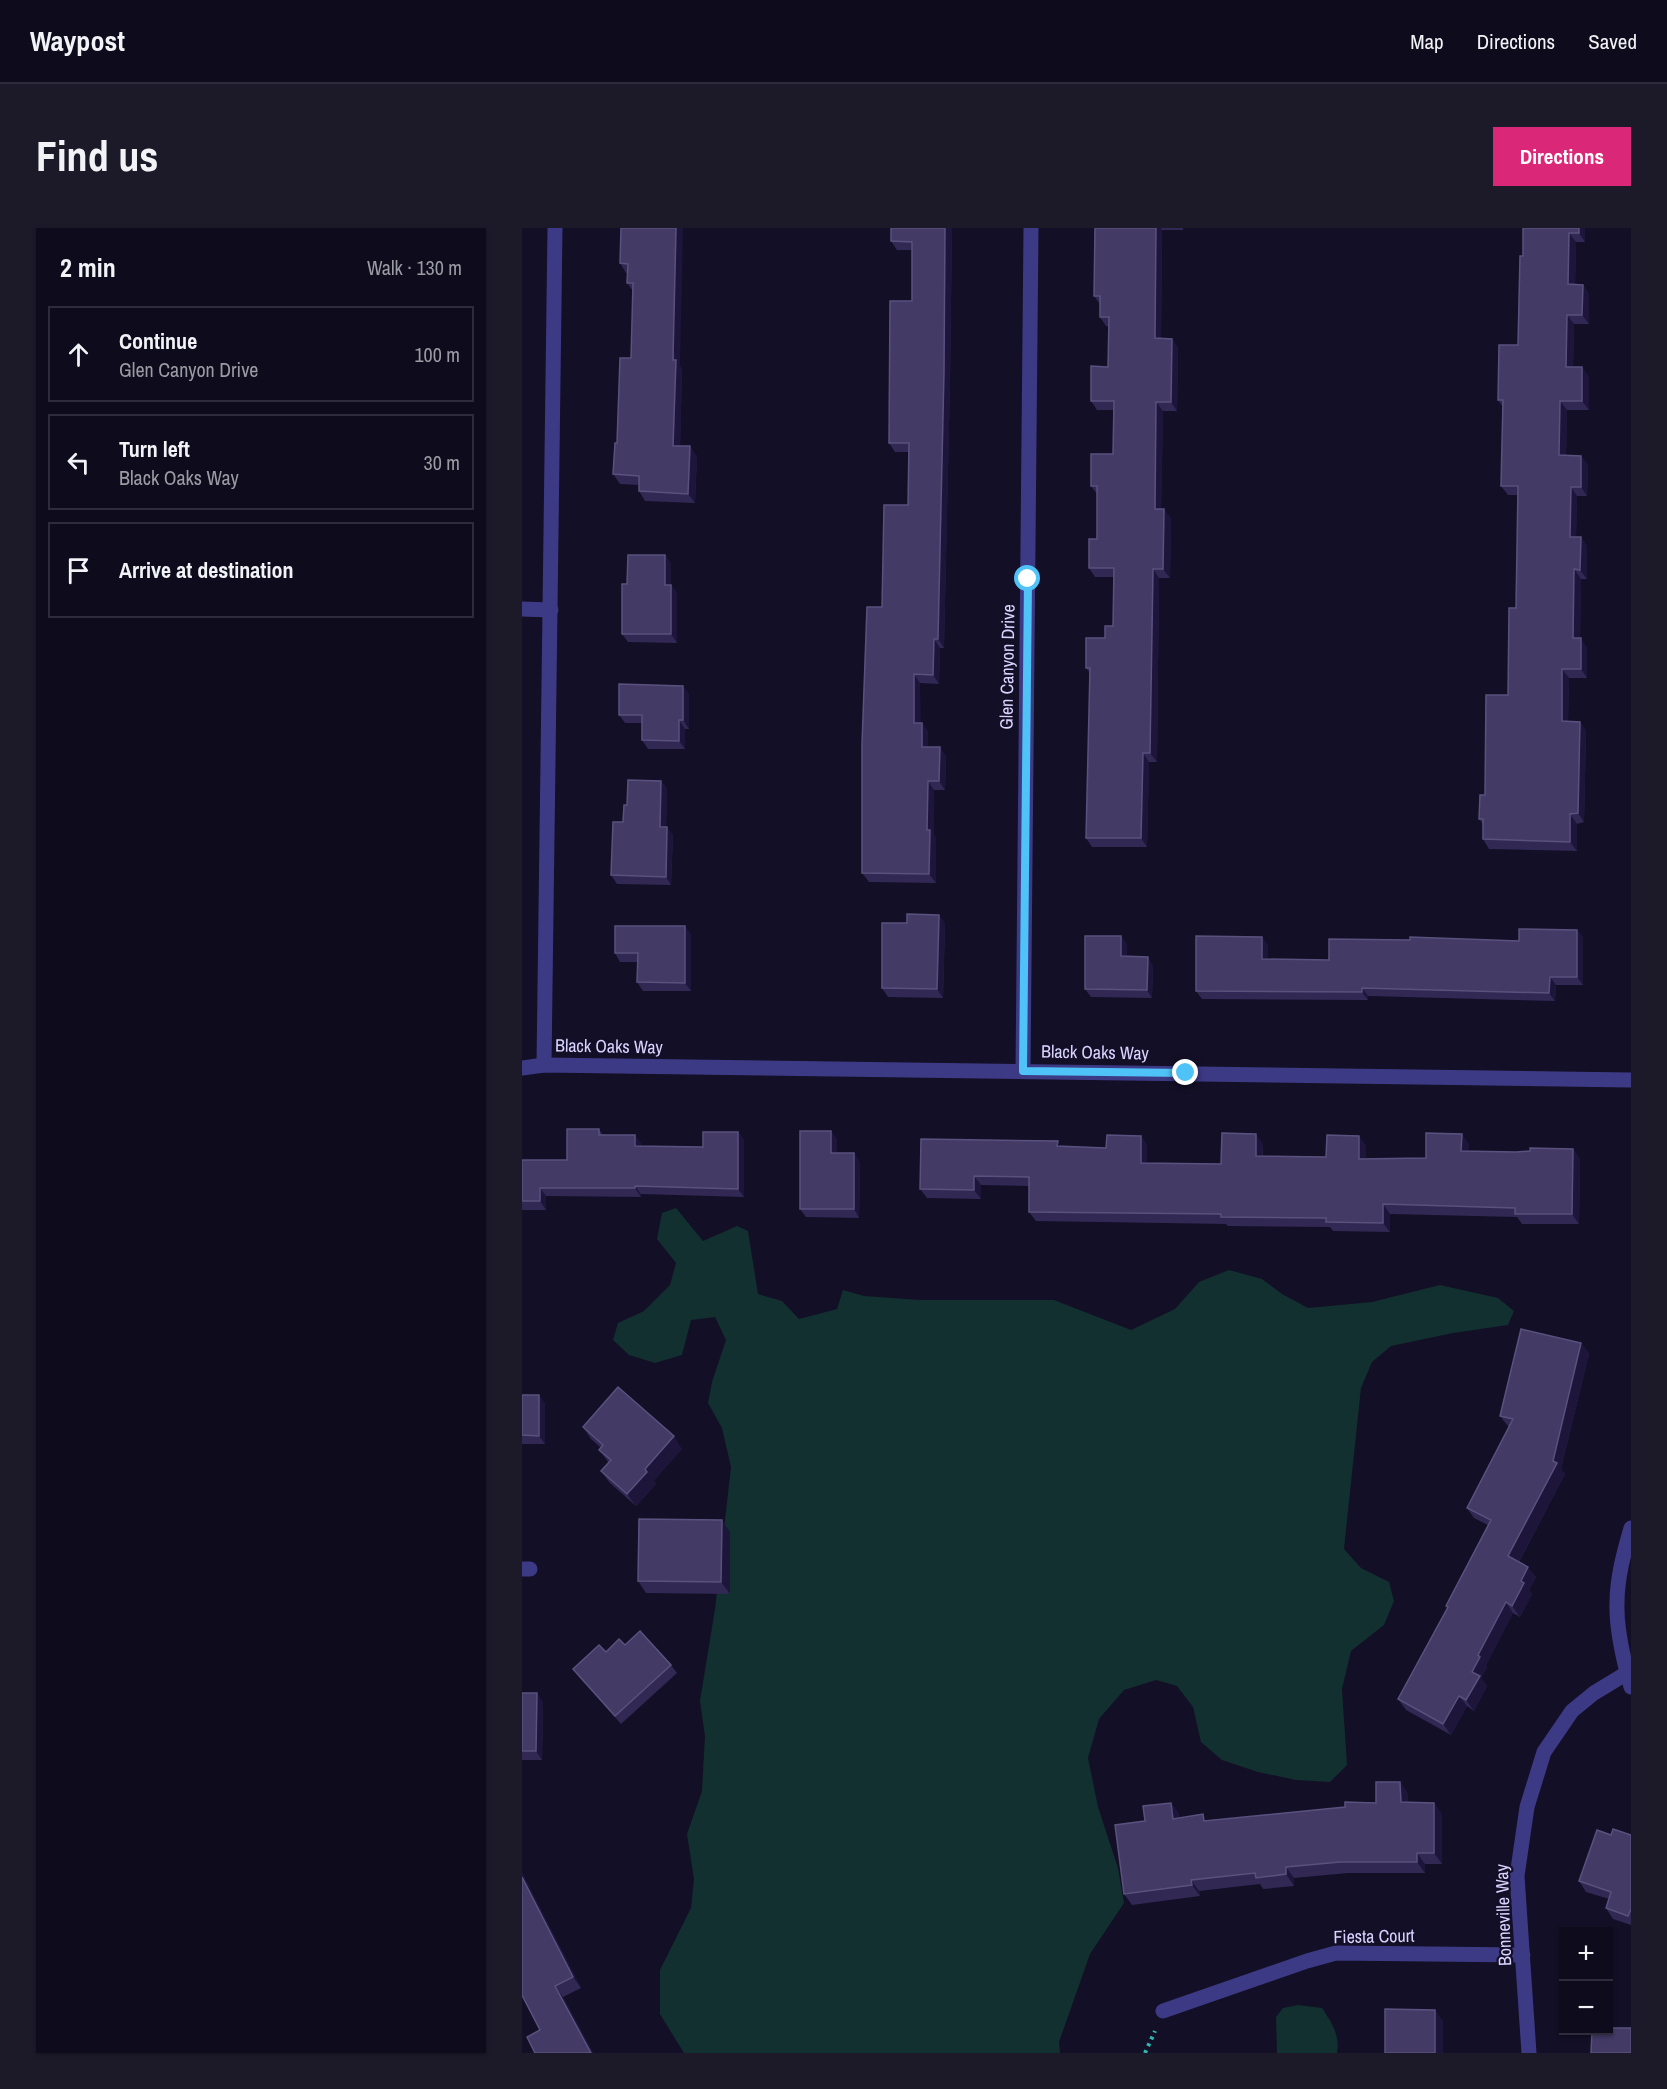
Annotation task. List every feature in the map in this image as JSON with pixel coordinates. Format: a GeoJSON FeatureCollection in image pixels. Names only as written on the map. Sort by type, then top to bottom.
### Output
{"type":"FeatureCollection","features":[{"type":"Feature","properties":{"kind":"street"},"geometry":{"type":"LineString","coordinates":[[544,1065],[555,228]]}},
{"type":"Feature","properties":{"kind":"street","name":"Glen Canyon Drive"},"geometry":{"type":"LineString","coordinates":[[1023,1071],[1031,228]]}},
{"type":"Feature","properties":{"kind":"street"},"geometry":{"type":"LineString","coordinates":[[522,609],[551,610]]}},
{"type":"Feature","properties":{"kind":"street","name":"Black Oaks Way"},"geometry":{"type":"LineString","coordinates":[[522,1068],[544,1065],[1631,1080]]}},
{"type":"Feature","properties":{"kind":"street"},"geometry":{"type":"LineString","coordinates":[[1629,1680],[1624,1660],[1617,1603],[1624,1552],[1631,1528]]}},
{"type":"Feature","properties":{"kind":"street","name":"Bonneville Way"},"geometry":{"type":"LineString","coordinates":[[1529,2053],[1517,1876],[1527,1807],[1544,1752],[1572,1711],[1594,1693],[1629,1680]]}},
{"type":"Feature","properties":{"kind":"street","name":"Fiesta Court"},"geometry":{"type":"LineString","coordinates":[[1164,2011],[1336,1953],[1523,1956]]}},
{"type":"Feature","properties":{"kind":"green space"},"geometry":{"type":"Polygon","coordinates":[[[676,1208],[703,1241],[737,1226],[748,1231],[758,1294],[782,1301],[799,1319],[837,1309],[843,1290],[864,1296],[920,1300],[1054,1300],[1131,1330],[1175,1309],[1199,1282],[1229,1270],[1262,1279],[1282,1294],[1308,1308],[1372,1302],[1440,1285],[1498,1298],[1514,1311],[1508,1325],[1453,1333],[1391,1346],[1372,1362],[1361,1388],[1344,1549],[1361,1568],[1389,1582],[1394,1601],[1384,1625],[1351,1651],[1342,1689],[1347,1765],[1330,1782],[1296,1780],[1258,1772],[1222,1760],[1201,1742],[1193,1707],[1177,1686],[1156,1680],[1124,1690],[1099,1719],[1088,1758],[1098,1807],[1118,1868],[1124,1903],[1090,1954],[1059,2042],[1060,2053],[684,2053],[660,2014],[660,1970],[691,1908],[694,1879],[687,1834],[702,1791],[705,1736],[700,1701],[715,1609],[731,1467],[722,1428],[708,1403],[712,1382],[726,1340],[715,1317],[691,1320],[682,1355],[655,1363],[629,1355],[613,1340],[618,1323],[644,1311],[670,1285],[676,1263],[657,1239],[662,1213],[676,1208]]]}},
{"type":"Feature","properties":{"kind":"green space"},"geometry":{"type":"Polygon","coordinates":[[[1298,2005],[1322,2008],[1336,2035],[1337,2053],[1277,2053],[1276,2017],[1283,2008],[1298,2005]]]}},
{"type":"Feature","properties":{"kind":"building"},"geometry":{"type":"Polygon","coordinates":[[[621,228],[676,228],[673,360],[676,360],[673,446],[690,446],[688,494],[639,491],[639,476],[613,474],[615,443],[617,443],[620,358],[631,358],[633,283],[627,283],[628,264],[620,263],[621,228]]]}},
{"type":"Feature","properties":{"kind":"building"},"geometry":{"type":"Polygon","coordinates":[[[891,228],[945,228],[938,639],[934,639],[933,675],[914,674],[914,723],[922,723],[922,747],[940,747],[939,781],[928,781],[929,874],[862,873],[862,744],[867,607],[882,607],[884,505],[908,505],[909,443],[889,443],[890,301],[912,301],[912,242],[891,241],[891,228]]]}},
{"type":"Feature","properties":{"kind":"building"},"geometry":{"type":"Polygon","coordinates":[[[1095,228],[1156,228],[1155,338],[1172,339],[1171,402],[1156,402],[1155,509],[1164,509],[1163,569],[1153,569],[1150,753],[1143,753],[1141,838],[1086,838],[1090,668],[1086,668],[1086,638],[1105,638],[1105,626],[1113,626],[1114,568],[1089,568],[1089,539],[1097,539],[1097,486],[1091,486],[1091,454],[1113,454],[1114,401],[1091,401],[1091,366],[1108,367],[1109,317],[1100,317],[1100,296],[1094,296],[1095,228]]]}},
{"type":"Feature","properties":{"kind":"building"},"geometry":{"type":"Polygon","coordinates":[[[1523,228],[1579,228],[1579,233],[1569,233],[1568,284],[1583,285],[1582,315],[1567,315],[1566,367],[1582,367],[1582,401],[1560,401],[1559,455],[1581,456],[1581,487],[1571,487],[1570,537],[1581,537],[1580,570],[1574,569],[1573,638],[1581,638],[1581,669],[1562,669],[1562,721],[1580,722],[1578,813],[1570,814],[1570,842],[1483,839],[1483,819],[1479,819],[1480,795],[1485,795],[1486,695],[1508,695],[1509,608],[1516,608],[1518,486],[1501,486],[1503,400],[1498,400],[1499,345],[1518,345],[1520,256],[1523,256],[1523,228]]]}},
{"type":"Feature","properties":{"kind":"building"},"geometry":{"type":"Polygon","coordinates":[[[628,555],[665,555],[665,585],[671,585],[671,634],[622,634],[622,584],[627,584],[628,555]]]}},
{"type":"Feature","properties":{"kind":"building"},"geometry":{"type":"Polygon","coordinates":[[[619,684],[683,686],[683,720],[679,720],[679,741],[642,740],[642,715],[619,715],[619,684]]]}},
{"type":"Feature","properties":{"kind":"building"},"geometry":{"type":"Polygon","coordinates":[[[628,780],[661,781],[660,827],[667,827],[666,877],[611,875],[613,822],[623,822],[624,805],[627,805],[628,780]]]}},
{"type":"Feature","properties":{"kind":"building"},"geometry":{"type":"Polygon","coordinates":[[[907,914],[939,915],[937,989],[882,988],[882,923],[907,923],[907,914]]]}},
{"type":"Feature","properties":{"kind":"building"},"geometry":{"type":"Polygon","coordinates":[[[615,926],[685,926],[685,983],[637,982],[638,953],[615,953],[615,926]]]}},
{"type":"Feature","properties":{"kind":"building"},"geometry":{"type":"Polygon","coordinates":[[[1519,929],[1577,930],[1577,977],[1550,977],[1549,993],[1362,988],[1362,992],[1196,991],[1196,936],[1262,937],[1262,959],[1329,960],[1329,939],[1410,940],[1410,937],[1519,941],[1519,929]]]}},
{"type":"Feature","properties":{"kind":"building"},"geometry":{"type":"Polygon","coordinates":[[[1085,936],[1121,936],[1121,956],[1148,957],[1147,990],[1085,989],[1085,936]]]}},
{"type":"Feature","properties":{"kind":"building"},"geometry":{"type":"Polygon","coordinates":[[[567,1129],[599,1129],[599,1135],[635,1135],[635,1146],[703,1147],[703,1132],[738,1132],[738,1189],[635,1186],[635,1188],[540,1188],[540,1201],[522,1201],[522,1160],[567,1160],[567,1129]]]}},
{"type":"Feature","properties":{"kind":"building"},"geometry":{"type":"Polygon","coordinates":[[[800,1131],[831,1131],[831,1153],[854,1153],[854,1209],[800,1209],[800,1131]]]}},
{"type":"Feature","properties":{"kind":"building"},"geometry":{"type":"Polygon","coordinates":[[[1222,1133],[1256,1134],[1256,1156],[1326,1157],[1327,1135],[1359,1136],[1359,1159],[1426,1158],[1426,1133],[1462,1134],[1461,1151],[1516,1152],[1530,1151],[1530,1148],[1573,1149],[1572,1214],[1515,1214],[1515,1208],[1383,1204],[1383,1223],[1326,1222],[1326,1218],[1221,1217],[1221,1214],[1029,1212],[1029,1177],[974,1176],[974,1190],[920,1189],[921,1139],[1058,1141],[1057,1146],[1106,1148],[1107,1135],[1141,1136],[1141,1163],[1221,1164],[1222,1133]]]}},
{"type":"Feature","properties":{"kind":"building"},"geometry":{"type":"Polygon","coordinates":[[[1521,1329],[1581,1343],[1553,1461],[1557,1463],[1508,1556],[1528,1567],[1521,1581],[1524,1583],[1512,1606],[1506,1602],[1478,1655],[1480,1657],[1472,1672],[1480,1676],[1466,1700],[1459,1696],[1443,1724],[1398,1699],[1448,1607],[1446,1606],[1491,1520],[1467,1508],[1513,1419],[1500,1416],[1521,1329]]]}},
{"type":"Feature","properties":{"kind":"building"},"geometry":{"type":"Polygon","coordinates":[[[618,1387],[674,1436],[627,1494],[601,1471],[611,1460],[599,1450],[603,1445],[583,1427],[618,1387]]]}},
{"type":"Feature","properties":{"kind":"building"},"geometry":{"type":"Polygon","coordinates":[[[522,1395],[539,1395],[539,1436],[522,1435],[522,1395]]]}},
{"type":"Feature","properties":{"kind":"building"},"geometry":{"type":"Polygon","coordinates":[[[639,1519],[722,1520],[721,1582],[638,1581],[639,1519]]]}},
{"type":"Feature","properties":{"kind":"building"},"geometry":{"type":"Polygon","coordinates":[[[640,1631],[671,1665],[615,1716],[573,1669],[599,1645],[606,1652],[619,1639],[625,1645],[640,1631]]]}},
{"type":"Feature","properties":{"kind":"building"},"geometry":{"type":"Polygon","coordinates":[[[522,1693],[537,1693],[536,1751],[522,1751],[522,1693]]]}},
{"type":"Feature","properties":{"kind":"building"},"geometry":{"type":"Polygon","coordinates":[[[1376,1782],[1400,1782],[1401,1802],[1434,1803],[1434,1853],[1417,1853],[1417,1862],[1340,1862],[1286,1867],[1286,1874],[1256,1878],[1255,1873],[1191,1880],[1192,1885],[1124,1894],[1115,1825],[1145,1821],[1143,1806],[1171,1803],[1173,1819],[1203,1814],[1204,1821],[1345,1807],[1345,1802],[1376,1803],[1376,1782]]]}},
{"type":"Feature","properties":{"kind":"building"},"geometry":{"type":"Polygon","coordinates":[[[1613,1829],[1631,1835],[1631,1909],[1628,1916],[1606,1908],[1611,1892],[1579,1881],[1597,1830],[1611,1835],[1613,1829]]]}},
{"type":"Feature","properties":{"kind":"building"},"geometry":{"type":"Polygon","coordinates":[[[522,1877],[573,1977],[555,1986],[591,2053],[535,2053],[527,2037],[540,2030],[522,1995],[522,1877]]]}},
{"type":"Feature","properties":{"kind":"building"},"geometry":{"type":"Polygon","coordinates":[[[1385,2009],[1435,2010],[1435,2053],[1385,2053],[1385,2009]]]}},
{"type":"Feature","properties":{"kind":"building"},"geometry":{"type":"Polygon","coordinates":[[[1613,2028],[1631,2028],[1631,2053],[1591,2053],[1592,2035],[1613,2035],[1613,2028]]]}},
{"type":"Feature","properties":{"kind":"route"},"geometry":{"type":"LineString","coordinates":[[1028,579],[1023,1071],[1186,1073]]}}]}
